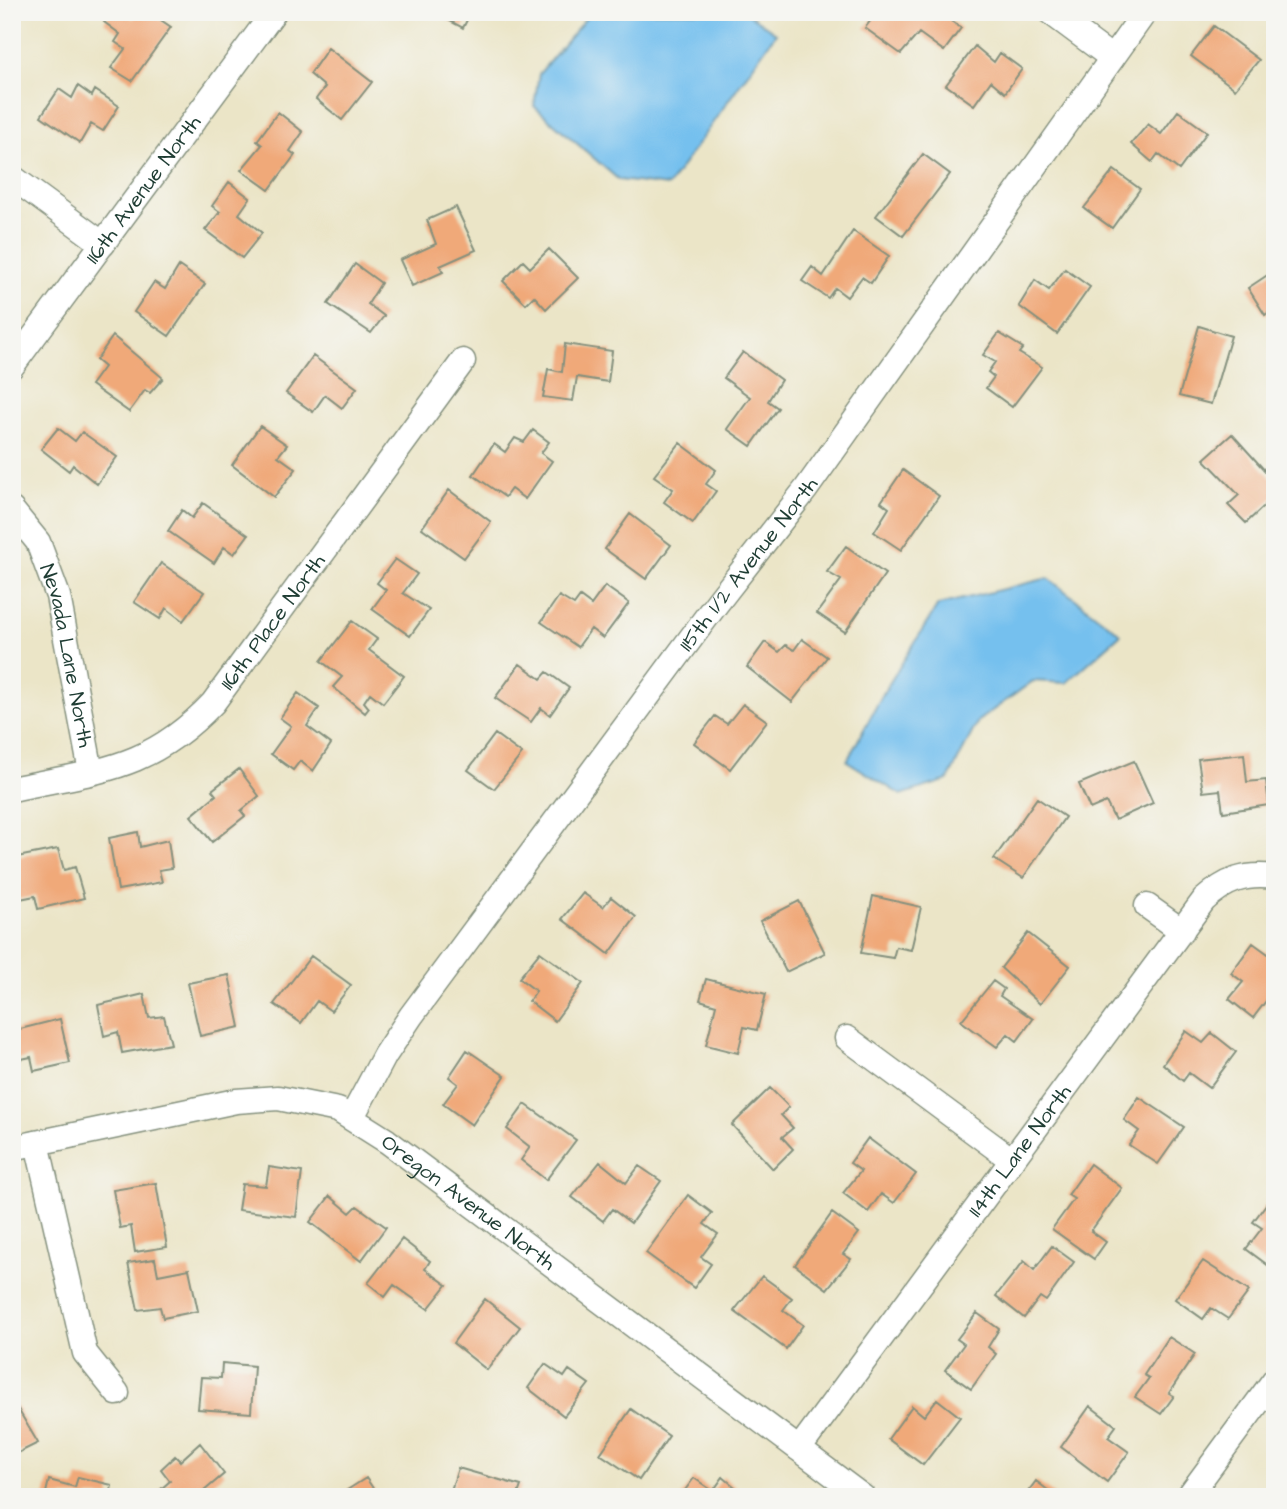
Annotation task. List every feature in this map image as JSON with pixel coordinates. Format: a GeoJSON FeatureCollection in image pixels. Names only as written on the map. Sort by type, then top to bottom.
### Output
{"type":"FeatureCollection","features":[{"type":"Feature","properties":{"kind":"street","name":"116th Avenue North"},"geometry":{"type":"LineString","coordinates":[[12,366],[274,12]]}},
{"type":"Feature","properties":{"kind":"street"},"geometry":{"type":"LineString","coordinates":[[1050,12],[1112,58]]}},
{"type":"Feature","properties":{"kind":"street","name":"115th 1/2 Avenue North"},"geometry":{"type":"LineString","coordinates":[[352,1117],[385,1055],[411,1016],[717,603],[806,489],[1145,12]]}},
{"type":"Feature","properties":{"kind":"street"},"geometry":{"type":"LineString","coordinates":[[12,177],[103,243]]}},
{"type":"Feature","properties":{"kind":"street","name":"116th Place North"},"geometry":{"type":"LineString","coordinates":[[12,789],[114,768],[149,755],[186,732],[213,702],[463,360]]}},
{"type":"Feature","properties":{"kind":"street","name":"Nevada Lane North"},"geometry":{"type":"LineString","coordinates":[[12,510],[38,542],[58,596],[91,772]]}},
{"type":"Feature","properties":{"kind":"street","name":"114th Lane North"},"geometry":{"type":"LineString","coordinates":[[799,1449],[1204,900],[1234,878],[1266,876]]}},
{"type":"Feature","properties":{"kind":"street"},"geometry":{"type":"LineString","coordinates":[[1147,906],[1182,931]]}},
{"type":"Feature","properties":{"kind":"street"},"geometry":{"type":"LineString","coordinates":[[847,1038],[1012,1160]]}},
{"type":"Feature","properties":{"kind":"street","name":"Oregon Avenue North"},"geometry":{"type":"LineString","coordinates":[[12,1148],[236,1101],[278,1098],[338,1110],[352,1117],[863,1497]]}},
{"type":"Feature","properties":{"kind":"street"},"geometry":{"type":"LineString","coordinates":[[37,1143],[85,1353],[117,1393]]}},
{"type":"Feature","properties":{"kind":"street"},"geometry":{"type":"LineString","coordinates":[[1188,1497],[1275,1379]]}},
{"type":"Feature","properties":{"kind":"water"},"geometry":{"type":"Polygon","coordinates":[[[591,12],[745,12],[776,33],[668,186],[619,180],[534,106],[539,74],[591,12]]]}},
{"type":"Feature","properties":{"kind":"water"},"geometry":{"type":"Polygon","coordinates":[[[1048,578],[1121,634],[1066,683],[1033,681],[978,721],[948,780],[901,795],[847,761],[884,692],[938,605],[1048,578]]]}},
{"type":"Feature","properties":{"kind":"building"},"geometry":{"type":"Polygon","coordinates":[[[111,12],[125,12],[133,19],[138,12],[149,12],[171,27],[132,81],[111,68],[125,49],[115,42],[120,34],[104,22],[111,12]]]}},
{"type":"Feature","properties":{"kind":"building"},"geometry":{"type":"Polygon","coordinates":[[[433,12],[471,12],[463,28],[433,12]]]}},
{"type":"Feature","properties":{"kind":"building"},"geometry":{"type":"Polygon","coordinates":[[[877,12],[900,12],[906,17],[910,12],[938,12],[961,28],[944,51],[919,33],[901,54],[865,28],[877,12]]]}},
{"type":"Feature","properties":{"kind":"building"},"geometry":{"type":"Polygon","coordinates":[[[1214,26],[1259,60],[1235,89],[1191,56],[1214,26]]]}},
{"type":"Feature","properties":{"kind":"building"},"geometry":{"type":"Polygon","coordinates":[[[975,46],[994,62],[1000,53],[1022,69],[1005,93],[991,81],[974,105],[946,85],[975,46]]]}},
{"type":"Feature","properties":{"kind":"building"},"geometry":{"type":"Polygon","coordinates":[[[328,48],[372,82],[342,120],[316,99],[325,87],[310,74],[328,48]]]}},
{"type":"Feature","properties":{"kind":"building"},"geometry":{"type":"Polygon","coordinates":[[[78,86],[92,96],[95,90],[119,106],[103,131],[91,124],[80,143],[41,116],[59,89],[72,98],[78,86]]]}},
{"type":"Feature","properties":{"kind":"building"},"geometry":{"type":"Polygon","coordinates":[[[1178,111],[1207,132],[1179,170],[1158,154],[1152,162],[1131,144],[1148,124],[1161,134],[1178,111]]]}},
{"type":"Feature","properties":{"kind":"building"},"geometry":{"type":"Polygon","coordinates":[[[278,112],[303,132],[290,151],[295,155],[269,190],[241,170],[262,145],[257,141],[278,112]]]}},
{"type":"Feature","properties":{"kind":"building"},"geometry":{"type":"Polygon","coordinates":[[[923,154],[950,174],[903,236],[876,216],[923,154]]]}},
{"type":"Feature","properties":{"kind":"building"},"geometry":{"type":"Polygon","coordinates":[[[1114,170],[1140,189],[1112,228],[1084,208],[1114,170]]]}},
{"type":"Feature","properties":{"kind":"building"},"geometry":{"type":"Polygon","coordinates":[[[229,182],[250,198],[239,214],[262,233],[242,258],[205,230],[220,212],[212,206],[229,182]]]}},
{"type":"Feature","properties":{"kind":"building"},"geometry":{"type":"Polygon","coordinates":[[[456,207],[476,250],[440,266],[443,272],[412,286],[400,260],[436,244],[427,220],[456,207]]]}},
{"type":"Feature","properties":{"kind":"building"},"geometry":{"type":"Polygon","coordinates":[[[853,231],[889,256],[871,283],[862,277],[847,297],[835,288],[828,298],[802,281],[812,267],[823,276],[853,231]]]}},
{"type":"Feature","properties":{"kind":"building"},"geometry":{"type":"Polygon","coordinates":[[[549,249],[578,278],[546,309],[534,296],[526,304],[503,281],[523,261],[530,268],[549,249]]]}},
{"type":"Feature","properties":{"kind":"building"},"geometry":{"type":"Polygon","coordinates":[[[355,264],[381,283],[368,304],[384,316],[371,333],[328,304],[355,264]]]}},
{"type":"Feature","properties":{"kind":"building"},"geometry":{"type":"Polygon","coordinates":[[[179,266],[205,284],[169,336],[134,312],[154,282],[165,289],[179,266]]]}},
{"type":"Feature","properties":{"kind":"building"},"geometry":{"type":"Polygon","coordinates":[[[1065,269],[1090,287],[1057,334],[1019,306],[1035,280],[1049,290],[1065,269]]]}},
{"type":"Feature","properties":{"kind":"building"},"geometry":{"type":"Polygon","coordinates":[[[1275,270],[1275,308],[1265,315],[1248,288],[1275,270]]]}},
{"type":"Feature","properties":{"kind":"building"},"geometry":{"type":"Polygon","coordinates":[[[1199,326],[1231,336],[1211,404],[1179,396],[1199,326]]]}},
{"type":"Feature","properties":{"kind":"building"},"geometry":{"type":"Polygon","coordinates":[[[999,333],[1023,348],[1019,353],[1042,367],[1012,407],[986,388],[994,377],[988,372],[995,362],[983,355],[999,333]]]}},
{"type":"Feature","properties":{"kind":"building"},"geometry":{"type":"Polygon","coordinates":[[[113,336],[163,378],[150,393],[145,390],[129,412],[91,385],[104,367],[96,360],[113,336]]]}},
{"type":"Feature","properties":{"kind":"building"},"geometry":{"type":"Polygon","coordinates":[[[565,344],[612,351],[608,382],[577,377],[573,401],[543,397],[548,369],[562,372],[565,344]]]}},
{"type":"Feature","properties":{"kind":"building"},"geometry":{"type":"Polygon","coordinates":[[[743,352],[781,380],[768,401],[778,408],[751,446],[727,429],[750,397],[724,378],[743,352]]]}},
{"type":"Feature","properties":{"kind":"building"},"geometry":{"type":"Polygon","coordinates":[[[313,356],[357,388],[342,408],[325,395],[313,412],[286,393],[313,356]]]}},
{"type":"Feature","properties":{"kind":"building"},"geometry":{"type":"Polygon","coordinates":[[[260,426],[287,445],[278,456],[296,469],[274,497],[232,465],[260,426]]]}},
{"type":"Feature","properties":{"kind":"building"},"geometry":{"type":"Polygon","coordinates":[[[58,428],[75,441],[82,432],[117,457],[97,484],[73,465],[69,471],[41,449],[58,428]]]}},
{"type":"Feature","properties":{"kind":"building"},"geometry":{"type":"Polygon","coordinates":[[[533,430],[549,442],[541,453],[552,461],[525,499],[511,489],[505,497],[473,475],[494,444],[505,452],[515,438],[524,442],[533,430]]]}},
{"type":"Feature","properties":{"kind":"building"},"geometry":{"type":"Polygon","coordinates":[[[1232,434],[1275,482],[1275,496],[1246,523],[1228,505],[1239,495],[1204,459],[1232,434]]]}},
{"type":"Feature","properties":{"kind":"building"},"geometry":{"type":"Polygon","coordinates":[[[680,443],[716,470],[706,484],[716,491],[693,523],[664,502],[673,489],[654,476],[680,443]]]}},
{"type":"Feature","properties":{"kind":"building"},"geometry":{"type":"Polygon","coordinates":[[[903,470],[939,496],[901,550],[874,532],[889,508],[881,502],[903,470]]]}},
{"type":"Feature","properties":{"kind":"building"},"geometry":{"type":"Polygon","coordinates":[[[449,490],[491,522],[464,558],[422,528],[449,490]]]}},
{"type":"Feature","properties":{"kind":"building"},"geometry":{"type":"Polygon","coordinates":[[[203,503],[248,535],[234,554],[224,547],[214,563],[168,531],[182,510],[192,518],[203,503]]]}},
{"type":"Feature","properties":{"kind":"building"},"geometry":{"type":"Polygon","coordinates":[[[630,514],[671,545],[646,579],[605,549],[630,514]]]}},
{"type":"Feature","properties":{"kind":"building"},"geometry":{"type":"Polygon","coordinates":[[[846,546],[885,574],[845,632],[817,613],[841,580],[827,572],[846,546]]]}},
{"type":"Feature","properties":{"kind":"building"},"geometry":{"type":"Polygon","coordinates":[[[395,559],[417,574],[403,593],[429,610],[410,636],[372,609],[386,590],[377,583],[395,559]]]}},
{"type":"Feature","properties":{"kind":"building"},"geometry":{"type":"Polygon","coordinates":[[[161,563],[204,592],[183,621],[166,608],[160,619],[134,602],[161,563]]]}},
{"type":"Feature","properties":{"kind":"building"},"geometry":{"type":"Polygon","coordinates":[[[605,586],[629,603],[603,638],[591,629],[578,647],[541,622],[559,596],[574,605],[580,597],[591,605],[605,586]]]}},
{"type":"Feature","properties":{"kind":"building"},"geometry":{"type":"Polygon","coordinates":[[[352,621],[377,639],[369,650],[404,676],[383,703],[370,693],[364,702],[369,708],[365,713],[333,687],[342,677],[321,661],[352,621]]]}},
{"type":"Feature","properties":{"kind":"building"},"geometry":{"type":"Polygon","coordinates":[[[802,639],[827,657],[792,702],[747,667],[765,642],[779,652],[786,645],[794,650],[802,639]]]}},
{"type":"Feature","properties":{"kind":"building"},"geometry":{"type":"Polygon","coordinates":[[[520,664],[541,679],[547,672],[569,688],[550,715],[541,708],[531,722],[495,698],[520,664]]]}},
{"type":"Feature","properties":{"kind":"building"},"geometry":{"type":"Polygon","coordinates":[[[298,693],[319,708],[307,726],[331,744],[313,771],[300,761],[293,770],[271,754],[291,726],[280,718],[298,693]]]}},
{"type":"Feature","properties":{"kind":"building"},"geometry":{"type":"Polygon","coordinates":[[[743,704],[767,721],[730,769],[694,743],[715,716],[727,724],[743,704]]]}},
{"type":"Feature","properties":{"kind":"building"},"geometry":{"type":"Polygon","coordinates":[[[495,734],[522,754],[494,789],[468,770],[495,734]]]}},
{"type":"Feature","properties":{"kind":"building"},"geometry":{"type":"Polygon","coordinates":[[[1244,754],[1247,782],[1266,780],[1269,805],[1223,812],[1220,790],[1203,792],[1198,759],[1244,754]]]}},
{"type":"Feature","properties":{"kind":"building"},"geometry":{"type":"Polygon","coordinates":[[[1134,761],[1153,803],[1115,820],[1106,802],[1090,809],[1079,784],[1134,761]]]}},
{"type":"Feature","properties":{"kind":"building"},"geometry":{"type":"Polygon","coordinates":[[[239,769],[259,796],[241,811],[245,816],[212,842],[191,816],[216,795],[212,790],[239,769]]]}},
{"type":"Feature","properties":{"kind":"building"},"geometry":{"type":"Polygon","coordinates":[[[1037,798],[1065,817],[1023,878],[994,859],[1037,798]]]}},
{"type":"Feature","properties":{"kind":"building"},"geometry":{"type":"Polygon","coordinates":[[[138,832],[140,847],[168,840],[172,868],[159,870],[162,882],[118,890],[109,838],[138,832]]]}},
{"type":"Feature","properties":{"kind":"building"},"geometry":{"type":"Polygon","coordinates":[[[58,849],[64,870],[75,867],[84,898],[38,909],[35,896],[15,900],[12,858],[58,849]]]}},
{"type":"Feature","properties":{"kind":"building"},"geometry":{"type":"Polygon","coordinates":[[[583,893],[603,907],[611,897],[636,917],[609,954],[562,919],[583,893]]]}},
{"type":"Feature","properties":{"kind":"building"},"geometry":{"type":"Polygon","coordinates":[[[873,896],[921,907],[911,950],[896,947],[893,958],[861,953],[873,896]]]}},
{"type":"Feature","properties":{"kind":"building"},"geometry":{"type":"Polygon","coordinates":[[[799,901],[825,953],[786,972],[760,921],[799,901]]]}},
{"type":"Feature","properties":{"kind":"building"},"geometry":{"type":"Polygon","coordinates":[[[1028,933],[1070,966],[1040,1004],[1001,968],[1028,933]]]}},
{"type":"Feature","properties":{"kind":"building"},"geometry":{"type":"Polygon","coordinates":[[[1253,943],[1275,959],[1275,989],[1253,1018],[1229,999],[1243,982],[1231,973],[1253,943]]]}},
{"type":"Feature","properties":{"kind":"building"},"geometry":{"type":"Polygon","coordinates":[[[540,952],[583,983],[555,1021],[529,1001],[536,991],[519,978],[540,952]]]}},
{"type":"Feature","properties":{"kind":"building"},"geometry":{"type":"Polygon","coordinates":[[[311,956],[351,985],[331,1011],[317,1001],[301,1023],[274,1004],[311,956]]]}},
{"type":"Feature","properties":{"kind":"building"},"geometry":{"type":"Polygon","coordinates":[[[229,975],[240,1027],[200,1036],[188,983],[229,975]]]}},
{"type":"Feature","properties":{"kind":"building"},"geometry":{"type":"Polygon","coordinates":[[[706,979],[766,994],[757,1030],[744,1027],[738,1053],[706,1045],[716,1005],[700,1000],[706,979]]]}},
{"type":"Feature","properties":{"kind":"building"},"geometry":{"type":"Polygon","coordinates":[[[993,981],[1004,989],[1000,996],[1033,1019],[1017,1041],[1008,1034],[997,1047],[961,1021],[993,981]]]}},
{"type":"Feature","properties":{"kind":"building"},"geometry":{"type":"Polygon","coordinates":[[[144,994],[149,1018],[164,1016],[171,1044],[122,1053],[118,1032],[104,1036],[98,1005],[144,994]]]}},
{"type":"Feature","properties":{"kind":"building"},"geometry":{"type":"Polygon","coordinates":[[[60,1019],[70,1063],[34,1071],[31,1057],[12,1061],[12,1031],[60,1019]]]}},
{"type":"Feature","properties":{"kind":"building"},"geometry":{"type":"Polygon","coordinates":[[[1186,1031],[1203,1043],[1212,1033],[1236,1052],[1209,1088],[1189,1073],[1183,1081],[1163,1064],[1186,1031]]]}},
{"type":"Feature","properties":{"kind":"building"},"geometry":{"type":"Polygon","coordinates":[[[467,1050],[505,1076],[472,1125],[443,1104],[458,1084],[449,1077],[467,1050]]]}},
{"type":"Feature","properties":{"kind":"building"},"geometry":{"type":"Polygon","coordinates":[[[770,1088],[789,1107],[781,1115],[793,1128],[782,1137],[793,1149],[773,1169],[732,1125],[770,1088]]]}},
{"type":"Feature","properties":{"kind":"building"},"geometry":{"type":"Polygon","coordinates":[[[1139,1097],[1184,1127],[1158,1164],[1129,1145],[1139,1131],[1124,1120],[1139,1097]]]}},
{"type":"Feature","properties":{"kind":"building"},"geometry":{"type":"Polygon","coordinates":[[[525,1104],[576,1140],[546,1180],[521,1160],[530,1147],[507,1129],[525,1104]]]}},
{"type":"Feature","properties":{"kind":"building"},"geometry":{"type":"Polygon","coordinates":[[[868,1138],[916,1174],[894,1203],[881,1194],[868,1212],[843,1193],[861,1171],[850,1163],[868,1138]]]}},
{"type":"Feature","properties":{"kind":"building"},"geometry":{"type":"Polygon","coordinates":[[[600,1162],[626,1183],[639,1166],[661,1181],[631,1223],[612,1209],[603,1221],[572,1197],[600,1162]]]}},
{"type":"Feature","properties":{"kind":"building"},"geometry":{"type":"Polygon","coordinates":[[[1090,1164],[1122,1188],[1091,1231],[1106,1242],[1094,1259],[1052,1229],[1074,1199],[1068,1195],[1090,1164]]]}},
{"type":"Feature","properties":{"kind":"building"},"geometry":{"type":"Polygon","coordinates":[[[269,1167],[302,1172],[296,1217],[238,1210],[242,1184],[266,1186],[269,1167]]]}},
{"type":"Feature","properties":{"kind":"building"},"geometry":{"type":"Polygon","coordinates":[[[156,1183],[167,1247],[135,1252],[131,1226],[120,1228],[113,1190],[156,1183]]]}},
{"type":"Feature","properties":{"kind":"building"},"geometry":{"type":"Polygon","coordinates":[[[1275,1192],[1275,1257],[1269,1266],[1246,1249],[1262,1228],[1253,1222],[1275,1192]]]}},
{"type":"Feature","properties":{"kind":"building"},"geometry":{"type":"Polygon","coordinates":[[[688,1195],[712,1213],[704,1224],[718,1234],[701,1257],[711,1264],[694,1288],[646,1253],[688,1195]]]}},
{"type":"Feature","properties":{"kind":"building"},"geometry":{"type":"Polygon","coordinates":[[[330,1196],[350,1213],[357,1206],[386,1227],[361,1261],[310,1222],[330,1196]]]}},
{"type":"Feature","properties":{"kind":"building"},"geometry":{"type":"Polygon","coordinates":[[[832,1213],[859,1233],[843,1254],[851,1259],[827,1289],[795,1265],[832,1213]]]}},
{"type":"Feature","properties":{"kind":"building"},"geometry":{"type":"Polygon","coordinates":[[[402,1239],[430,1261],[425,1269],[447,1285],[428,1309],[394,1285],[385,1297],[368,1283],[402,1239]]]}},
{"type":"Feature","properties":{"kind":"building"},"geometry":{"type":"Polygon","coordinates":[[[1052,1246],[1074,1262],[1046,1301],[1040,1297],[1024,1318],[996,1296],[1024,1261],[1034,1270],[1052,1246]]]}},
{"type":"Feature","properties":{"kind":"building"},"geometry":{"type":"Polygon","coordinates":[[[155,1259],[158,1275],[189,1269],[198,1311],[163,1318],[160,1307],[138,1310],[128,1263],[155,1259]]]}},
{"type":"Feature","properties":{"kind":"building"},"geometry":{"type":"Polygon","coordinates":[[[1203,1261],[1249,1291],[1228,1319],[1211,1308],[1203,1319],[1175,1299],[1203,1261]]]}},
{"type":"Feature","properties":{"kind":"building"},"geometry":{"type":"Polygon","coordinates":[[[762,1276],[792,1298],[783,1310],[803,1325],[786,1349],[734,1311],[762,1276]]]}},
{"type":"Feature","properties":{"kind":"building"},"geometry":{"type":"Polygon","coordinates":[[[485,1299],[520,1327],[487,1370],[453,1343],[485,1299]]]}},
{"type":"Feature","properties":{"kind":"building"},"geometry":{"type":"Polygon","coordinates":[[[977,1313],[999,1329],[988,1347],[996,1354],[971,1389],[945,1370],[964,1344],[957,1339],[977,1313]]]}},
{"type":"Feature","properties":{"kind":"building"},"geometry":{"type":"Polygon","coordinates":[[[1169,1337],[1195,1354],[1169,1393],[1174,1396],[1161,1414],[1135,1397],[1149,1378],[1144,1375],[1169,1337]]]}},
{"type":"Feature","properties":{"kind":"building"},"geometry":{"type":"Polygon","coordinates":[[[222,1363],[254,1366],[251,1413],[198,1409],[201,1377],[221,1378],[222,1363]]]}},
{"type":"Feature","properties":{"kind":"building"},"geometry":{"type":"Polygon","coordinates":[[[545,1364],[564,1377],[569,1370],[589,1384],[564,1416],[528,1388],[545,1364]]]}},
{"type":"Feature","properties":{"kind":"building"},"geometry":{"type":"Polygon","coordinates":[[[12,1399],[38,1443],[16,1454],[12,1448],[12,1399]]]}},
{"type":"Feature","properties":{"kind":"building"},"geometry":{"type":"Polygon","coordinates":[[[937,1399],[960,1417],[923,1465],[888,1439],[912,1406],[924,1416],[937,1399]]]}},
{"type":"Feature","properties":{"kind":"building"},"geometry":{"type":"Polygon","coordinates":[[[1090,1406],[1116,1426],[1108,1437],[1129,1452],[1107,1482],[1061,1447],[1090,1406]]]}},
{"type":"Feature","properties":{"kind":"building"},"geometry":{"type":"Polygon","coordinates":[[[631,1409],[669,1436],[639,1480],[600,1454],[631,1409]]]}},
{"type":"Feature","properties":{"kind":"building"},"geometry":{"type":"Polygon","coordinates":[[[200,1443],[224,1474],[197,1497],[152,1497],[170,1481],[161,1469],[175,1456],[180,1461],[200,1443]]]}},
{"type":"Feature","properties":{"kind":"building"},"geometry":{"type":"Polygon","coordinates":[[[458,1468],[521,1486],[517,1497],[449,1497],[458,1468]]]}},
{"type":"Feature","properties":{"kind":"building"},"geometry":{"type":"Polygon","coordinates":[[[78,1477],[112,1485],[110,1497],[45,1497],[49,1480],[75,1487],[78,1477]]]}},
{"type":"Feature","properties":{"kind":"building"},"geometry":{"type":"Polygon","coordinates":[[[723,1477],[747,1497],[680,1497],[694,1478],[713,1491],[723,1477]]]}},
{"type":"Feature","properties":{"kind":"building"},"geometry":{"type":"Polygon","coordinates":[[[366,1478],[379,1497],[347,1497],[344,1492],[366,1478]]]}},
{"type":"Feature","properties":{"kind":"building"},"geometry":{"type":"Polygon","coordinates":[[[1036,1481],[1057,1497],[1024,1497],[1036,1481]]]}}]}
